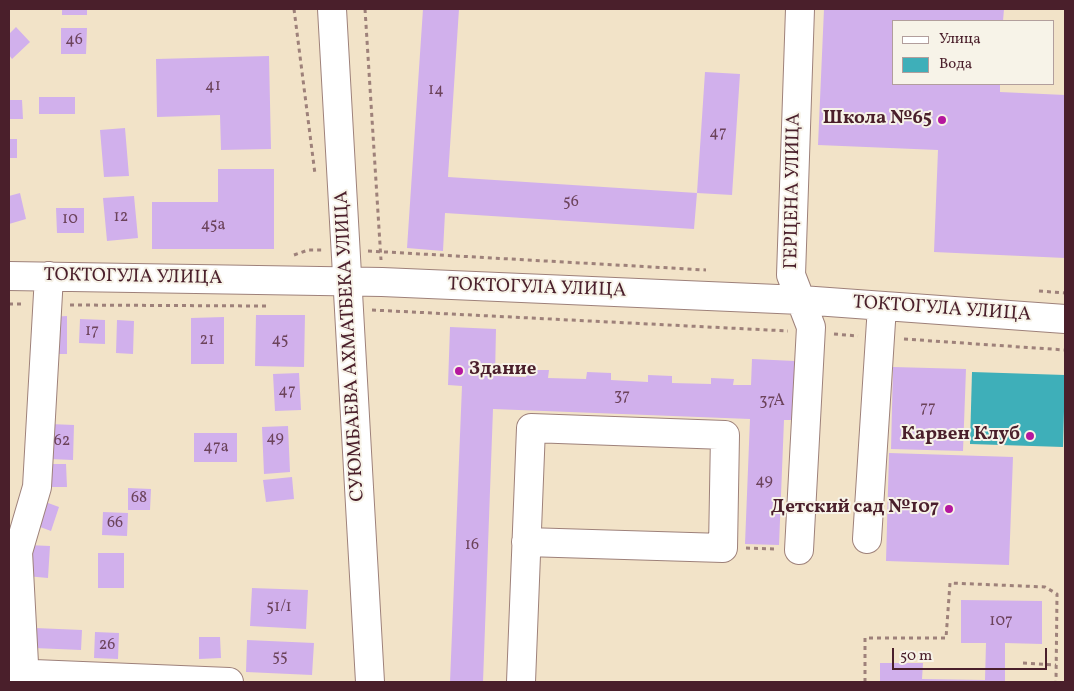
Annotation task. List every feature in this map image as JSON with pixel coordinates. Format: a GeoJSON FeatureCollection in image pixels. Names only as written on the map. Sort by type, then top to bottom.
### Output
{"type":"FeatureCollection","features":[{"type":"Feature","properties":{"kind":"street","name":"СУЮМБАЕВА АХМАТБЕКА УЛИЦА"},"geometry":{"type":"LineString","coordinates":[[332,9],[370,682]]}},
{"type":"Feature","properties":{"kind":"street","name":"ГЕРЦЕНА УЛИЦА"},"geometry":{"type":"LineString","coordinates":[[799,550],[811,327],[791,275],[800,9]]}},
{"type":"Feature","properties":{"kind":"street","name":"ТОКТОГУЛА УЛИЦА"},"geometry":{"type":"LineString","coordinates":[[9,276],[347,280],[800,300],[1065,319]]}},
{"type":"Feature","properties":{"kind":"street"},"geometry":{"type":"LineString","coordinates":[[48,276],[37,487],[18,552],[19,676],[229,682]]}},
{"type":"Feature","properties":{"kind":"street"},"geometry":{"type":"LineString","coordinates":[[867,539],[878,337],[882,306]]}},
{"type":"Feature","properties":{"kind":"street"},"geometry":{"type":"LineString","coordinates":[[521,682],[526,542],[531,428],[725,434],[722,548],[526,542]]}},
{"type":"Feature","properties":{"kind":"path"},"geometry":{"type":"LineString","coordinates":[[294,9],[316,183]]}},
{"type":"Feature","properties":{"kind":"path"},"geometry":{"type":"LineString","coordinates":[[365,9],[383,310]]}},
{"type":"Feature","properties":{"kind":"path"},"geometry":{"type":"LineString","coordinates":[[324,241],[325,250]]}},
{"type":"Feature","properties":{"kind":"path"},"geometry":{"type":"LineString","coordinates":[[9,304],[269,306]]}},
{"type":"Feature","properties":{"kind":"path"},"geometry":{"type":"LineString","coordinates":[[349,309],[810,333],[1065,350]]}},
{"type":"Feature","properties":{"kind":"path"},"geometry":{"type":"LineString","coordinates":[[722,548],[799,550]]}},
{"type":"Feature","properties":{"kind":"path"},"geometry":{"type":"LineString","coordinates":[[866,682],[865,638],[946,638],[950,583],[1045,587],[1057,594],[1056,682]]}},
{"type":"Feature","properties":{"kind":"path"},"geometry":{"type":"LineString","coordinates":[[1023,663],[1056,665]]}},
{"type":"Feature","properties":{"kind":"water"},"geometry":{"type":"Polygon","coordinates":[[[972,372],[1065,375],[1063,447],[970,444],[972,372]]]}},
{"type":"Feature","properties":{"kind":"building"},"geometry":{"type":"Polygon","coordinates":[[[62,9],[87,9],[87,15],[62,15],[62,9]]]}},
{"type":"Feature","properties":{"kind":"building"},"geometry":{"type":"Polygon","coordinates":[[[423,9],[459,9],[448,177],[697,193],[694,229],[445,213],[443,251],[407,248],[423,9]]]}},
{"type":"Feature","properties":{"kind":"building","name":"Школа №65"},"geometry":{"type":"Polygon","coordinates":[[[824,9],[1004,9],[1003,20],[892,20],[892,85],[1000,85],[1000,92],[1065,95],[1065,258],[934,252],[938,150],[818,145],[824,9]]]}},
{"type":"Feature","properties":{"kind":"building"},"geometry":{"type":"Polygon","coordinates":[[[16,27],[30,42],[12,59],[9,55],[9,34],[16,27]]]}},
{"type":"Feature","properties":{"kind":"building"},"geometry":{"type":"Polygon","coordinates":[[[61,28],[87,28],[86,54],[61,54],[61,28]]]}},
{"type":"Feature","properties":{"kind":"building"},"geometry":{"type":"Polygon","coordinates":[[[269,56],[271,149],[221,150],[220,115],[157,117],[156,59],[269,56]]]}},
{"type":"Feature","properties":{"kind":"building"},"geometry":{"type":"Polygon","coordinates":[[[705,72],[740,74],[732,195],[697,193],[705,72]]]}},
{"type":"Feature","properties":{"kind":"building"},"geometry":{"type":"Polygon","coordinates":[[[39,97],[75,97],[75,114],[39,114],[39,97]]]}},
{"type":"Feature","properties":{"kind":"building"},"geometry":{"type":"Polygon","coordinates":[[[9,100],[22,100],[23,119],[9,119],[9,100]]]}},
{"type":"Feature","properties":{"kind":"building"},"geometry":{"type":"Polygon","coordinates":[[[125,128],[129,176],[104,177],[100,130],[125,128]]]}},
{"type":"Feature","properties":{"kind":"building"},"geometry":{"type":"Polygon","coordinates":[[[9,139],[17,139],[17,158],[9,158],[9,139]]]}},
{"type":"Feature","properties":{"kind":"building"},"geometry":{"type":"Polygon","coordinates":[[[218,169],[274,169],[274,249],[152,249],[152,202],[218,202],[218,169]]]}},
{"type":"Feature","properties":{"kind":"building"},"geometry":{"type":"Polygon","coordinates":[[[20,193],[26,219],[9,224],[9,196],[20,193]]]}},
{"type":"Feature","properties":{"kind":"building"},"geometry":{"type":"Polygon","coordinates":[[[134,196],[138,238],[107,241],[103,198],[134,196]]]}},
{"type":"Feature","properties":{"kind":"building"},"geometry":{"type":"Polygon","coordinates":[[[56,208],[84,208],[84,233],[57,233],[56,208]]]}},
{"type":"Feature","properties":{"kind":"building"},"geometry":{"type":"Polygon","coordinates":[[[256,315],[305,315],[304,367],[255,366],[256,315]]]}},
{"type":"Feature","properties":{"kind":"building"},"geometry":{"type":"Polygon","coordinates":[[[67,316],[67,354],[51,354],[50,317],[67,316]]]}},
{"type":"Feature","properties":{"kind":"building"},"geometry":{"type":"Polygon","coordinates":[[[224,317],[224,364],[191,364],[191,318],[224,317]]]}},
{"type":"Feature","properties":{"kind":"building"},"geometry":{"type":"Polygon","coordinates":[[[80,319],[105,320],[105,344],[79,343],[80,319]]]}},
{"type":"Feature","properties":{"kind":"building"},"geometry":{"type":"Polygon","coordinates":[[[117,320],[134,321],[133,354],[116,353],[117,320]]]}},
{"type":"Feature","properties":{"kind":"building"},"geometry":{"type":"Polygon","coordinates":[[[450,327],[496,329],[495,376],[526,377],[527,370],[549,370],[548,378],[586,379],[587,372],[611,373],[611,380],[648,382],[648,375],[672,376],[672,383],[711,384],[711,378],[734,379],[733,385],[751,385],[752,359],[795,361],[793,420],[784,420],[779,545],[745,544],[750,419],[493,409],[483,682],[450,682],[462,386],[448,385],[450,327]]]}},
{"type":"Feature","properties":{"kind":"building"},"geometry":{"type":"Polygon","coordinates":[[[893,367],[966,369],[963,451],[891,449],[893,367]]]}},
{"type":"Feature","properties":{"kind":"building"},"geometry":{"type":"Polygon","coordinates":[[[299,373],[301,410],[275,411],[273,374],[299,373]]]}},
{"type":"Feature","properties":{"kind":"building"},"geometry":{"type":"Polygon","coordinates":[[[50,424],[74,425],[73,460],[49,459],[50,424]]]}},
{"type":"Feature","properties":{"kind":"building"},"geometry":{"type":"Polygon","coordinates":[[[288,426],[290,472],[264,474],[262,427],[288,426]]]}},
{"type":"Feature","properties":{"kind":"building"},"geometry":{"type":"Polygon","coordinates":[[[194,433],[237,433],[237,462],[194,462],[194,433]]]}},
{"type":"Feature","properties":{"kind":"building","name":"Детский сад №107"},"geometry":{"type":"Polygon","coordinates":[[[889,453],[1013,457],[1009,565],[886,561],[889,453]]]}},
{"type":"Feature","properties":{"kind":"building"},"geometry":{"type":"Polygon","coordinates":[[[43,464],[66,464],[67,487],[43,487],[43,464]]]}},
{"type":"Feature","properties":{"kind":"building"},"geometry":{"type":"Polygon","coordinates":[[[292,477],[294,499],[266,502],[263,480],[292,477]]]}},
{"type":"Feature","properties":{"kind":"building"},"geometry":{"type":"Polygon","coordinates":[[[128,488],[151,489],[150,510],[128,510],[128,488]]]}},
{"type":"Feature","properties":{"kind":"building"},"geometry":{"type":"Polygon","coordinates":[[[40,500],[59,507],[51,531],[32,524],[40,500]]]}},
{"type":"Feature","properties":{"kind":"building"},"geometry":{"type":"Polygon","coordinates":[[[103,512],[128,513],[127,536],[102,535],[103,512]]]}},
{"type":"Feature","properties":{"kind":"building"},"geometry":{"type":"Polygon","coordinates":[[[28,545],[50,546],[48,578],[26,576],[28,545]]]}},
{"type":"Feature","properties":{"kind":"building"},"geometry":{"type":"Polygon","coordinates":[[[98,553],[124,553],[124,588],[98,588],[98,553]]]}},
{"type":"Feature","properties":{"kind":"building"},"geometry":{"type":"Polygon","coordinates":[[[252,588],[308,590],[306,629],[250,626],[252,588]]]}},
{"type":"Feature","properties":{"kind":"building"},"geometry":{"type":"Polygon","coordinates":[[[961,600],[1042,601],[1042,644],[1005,643],[1005,682],[880,682],[880,663],[923,663],[922,679],[985,680],[986,643],[961,643],[961,600]]]}},
{"type":"Feature","properties":{"kind":"building"},"geometry":{"type":"Polygon","coordinates":[[[35,628],[82,630],[81,650],[34,648],[35,628]]]}},
{"type":"Feature","properties":{"kind":"building"},"geometry":{"type":"Polygon","coordinates":[[[95,632],[119,633],[118,659],[94,658],[95,632]]]}},
{"type":"Feature","properties":{"kind":"building"},"geometry":{"type":"Polygon","coordinates":[[[199,637],[220,637],[221,658],[199,659],[199,637]]]}},
{"type":"Feature","properties":{"kind":"building"},"geometry":{"type":"Polygon","coordinates":[[[247,640],[314,643],[312,675],[246,672],[247,640]]]}},
{"type":"Feature","properties":{"kind":"place","name":"Школа №65"},"geometry":{"type":"Point","coordinates":[942,120]}},
{"type":"Feature","properties":{"kind":"place","name":"Здание"},"geometry":{"type":"Point","coordinates":[459,371]}},
{"type":"Feature","properties":{"kind":"place","name":"Карвен Клуб"},"geometry":{"type":"Point","coordinates":[1030,436]}},
{"type":"Feature","properties":{"kind":"place","name":"Детский сад №107"},"geometry":{"type":"Point","coordinates":[949,509]}}]}
